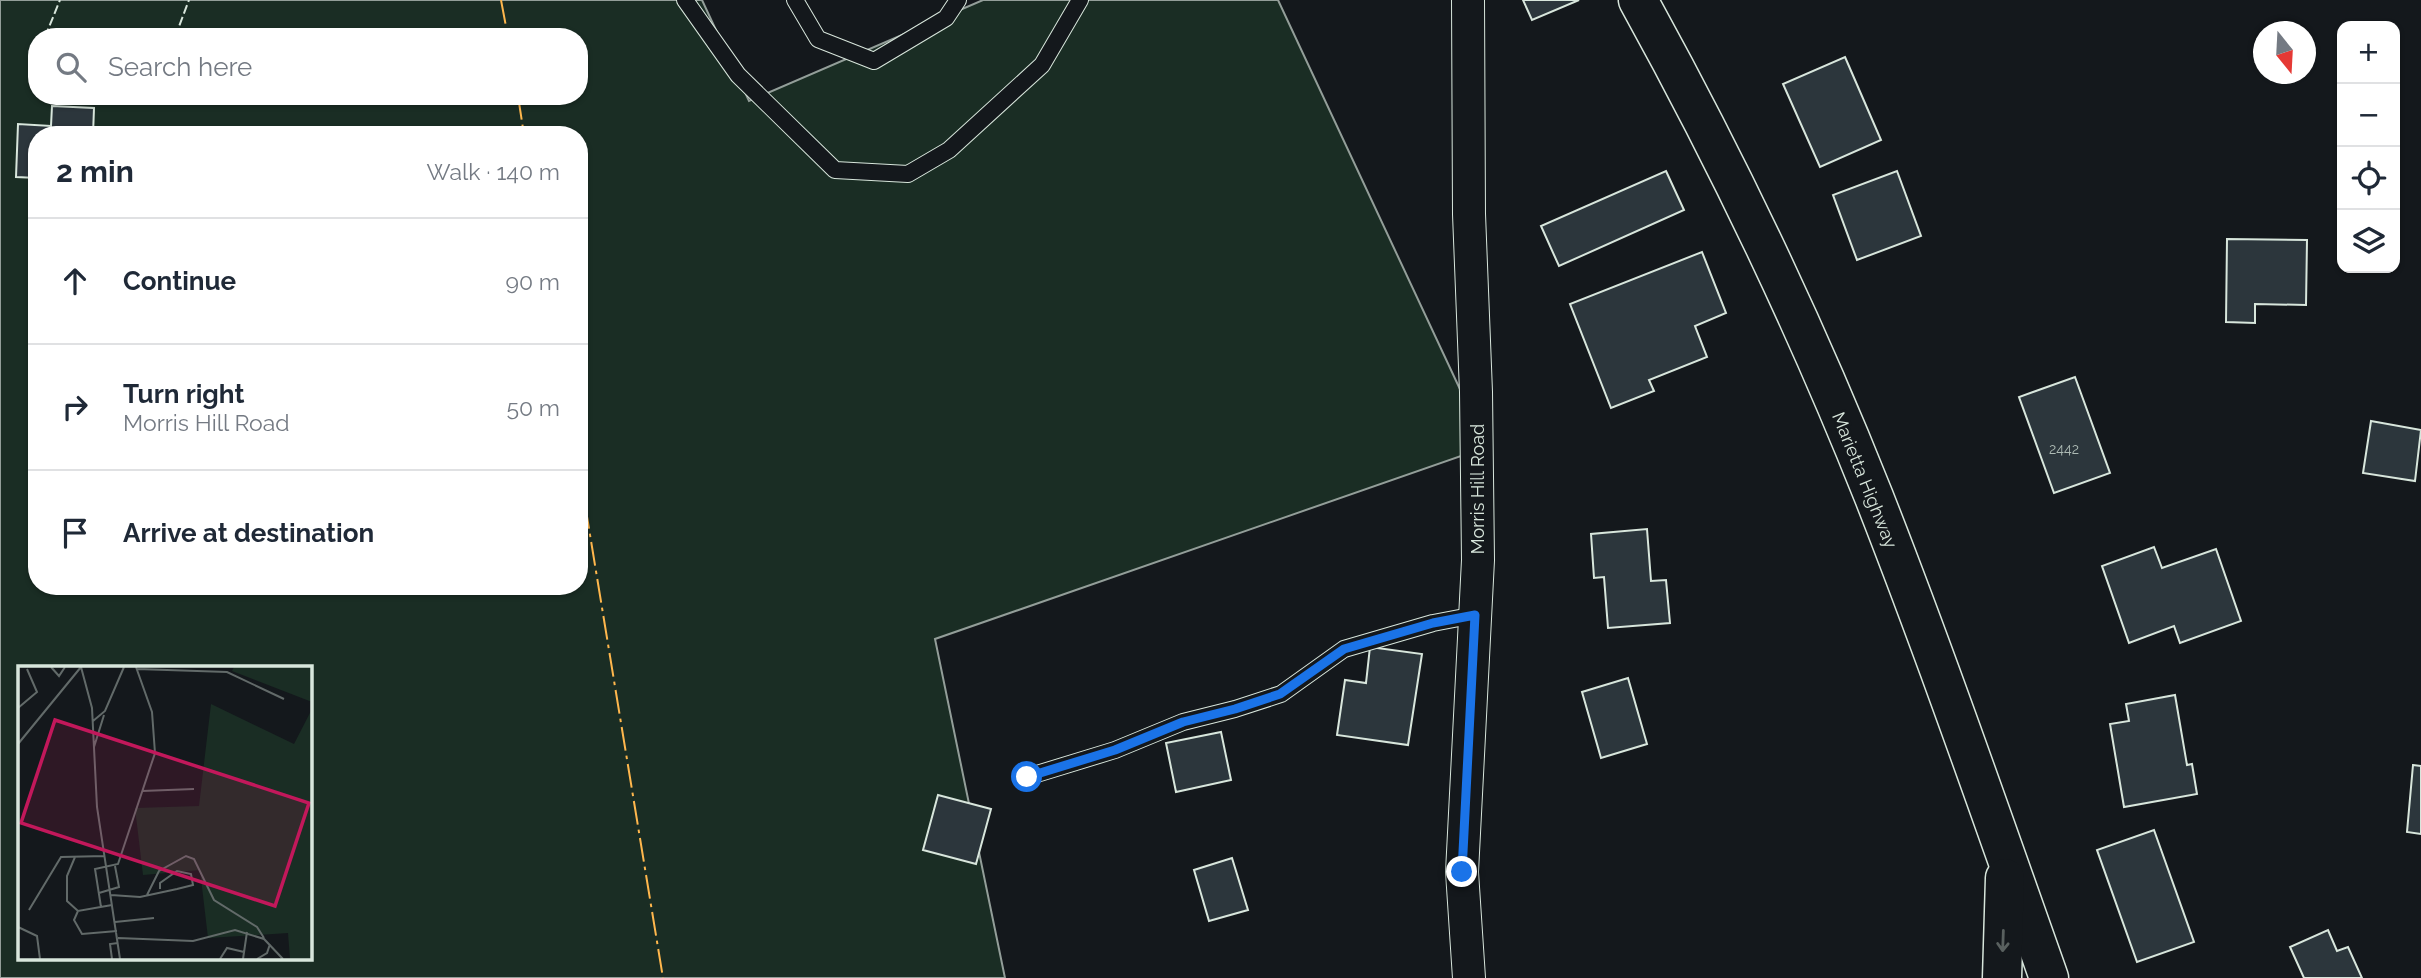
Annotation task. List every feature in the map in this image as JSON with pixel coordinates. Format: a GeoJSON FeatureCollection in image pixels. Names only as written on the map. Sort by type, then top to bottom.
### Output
{"type":"FeatureCollection","features":[{"type":"Feature","properties":{"kind":"main road","name":"Marietta Highway"},"geometry":{"type":"LineString","coordinates":[[1639,0],[1740,193],[1812,350],[1874,497],[2049,978]]}},
{"type":"Feature","properties":{"kind":"main road"},"geometry":{"type":"LineString","coordinates":[[2002,978],[2006,855]]}},
{"type":"Feature","properties":{"kind":"street","name":"Morris Hill Road"},"geometry":{"type":"LineString","coordinates":[[1468,0],[1469,214],[1478,560],[1462,872],[1469,978]]}},
{"type":"Feature","properties":{"kind":"lane"},"geometry":{"type":"LineString","coordinates":[[685,0],[738,75],[835,170],[908,174],[949,150],[1042,65],[1080,0]]}},
{"type":"Feature","properties":{"kind":"lane"},"geometry":{"type":"LineString","coordinates":[[795,0],[818,39],[874,61],[946,18],[958,0]]}},
{"type":"Feature","properties":{"kind":"lane"},"geometry":{"type":"LineString","coordinates":[[1027,777],[1115,750],[1183,722],[1280,694],[1344,649],[1433,623],[1475,615]]}},
{"type":"Feature","properties":{"kind":"green space"},"geometry":{"type":"Polygon","coordinates":[[[0,0],[702,0],[749,101],[983,0],[1278,0],[1487,447],[935,639],[1005,978],[0,978],[0,0]]]}},
{"type":"Feature","properties":{"kind":"building"},"geometry":{"type":"Polygon","coordinates":[[[1523,0],[1579,0],[1532,20],[1523,0]]]}},
{"type":"Feature","properties":{"kind":"building"},"geometry":{"type":"Polygon","coordinates":[[[1845,57],[1881,140],[1820,167],[1783,84],[1845,57]]]}},
{"type":"Feature","properties":{"kind":"building"},"geometry":{"type":"Polygon","coordinates":[[[52,106],[94,108],[93,126],[51,126],[52,106]]]}},
{"type":"Feature","properties":{"kind":"building"},"geometry":{"type":"Polygon","coordinates":[[[18,124],[51,126],[28,126],[28,178],[16,177],[18,124]]]}},
{"type":"Feature","properties":{"kind":"building"},"geometry":{"type":"Polygon","coordinates":[[[1666,171],[1684,210],[1559,266],[1541,226],[1666,171]]]}},
{"type":"Feature","properties":{"kind":"building"},"geometry":{"type":"Polygon","coordinates":[[[1897,171],[1921,236],[1857,260],[1833,195],[1897,171]]]}},
{"type":"Feature","properties":{"kind":"building"},"geometry":{"type":"Polygon","coordinates":[[[2227,239],[2307,240],[2306,305],[2255,304],[2255,323],[2226,322],[2227,239]]]}},
{"type":"Feature","properties":{"kind":"building"},"geometry":{"type":"Polygon","coordinates":[[[1702,252],[1726,313],[1695,326],[1707,357],[1649,380],[1654,391],[1611,408],[1570,304],[1702,252]]]}},
{"type":"Feature","properties":{"kind":"building"},"geometry":{"type":"Polygon","coordinates":[[[2075,377],[2110,473],[2054,493],[2019,397],[2075,377]]]}},
{"type":"Feature","properties":{"kind":"building"},"geometry":{"type":"Polygon","coordinates":[[[2371,421],[2421,430],[2415,481],[2363,473],[2371,421]]]}},
{"type":"Feature","properties":{"kind":"building"},"geometry":{"type":"Polygon","coordinates":[[[1647,529],[1651,581],[1666,580],[1670,623],[1608,628],[1604,577],[1594,578],[1591,534],[1647,529]]]}},
{"type":"Feature","properties":{"kind":"building"},"geometry":{"type":"Polygon","coordinates":[[[2154,547],[2162,568],[2216,549],[2241,621],[2180,643],[2174,626],[2129,643],[2102,566],[2154,547]]]}},
{"type":"Feature","properties":{"kind":"building"},"geometry":{"type":"Polygon","coordinates":[[[1370,647],[1422,654],[1408,745],[1337,735],[1345,680],[1366,683],[1370,647]]]}},
{"type":"Feature","properties":{"kind":"building"},"geometry":{"type":"Polygon","coordinates":[[[1628,678],[1647,744],[1601,758],[1582,692],[1628,678]]]}},
{"type":"Feature","properties":{"kind":"building"},"geometry":{"type":"Polygon","coordinates":[[[2175,695],[2187,765],[2192,764],[2197,794],[2124,807],[2110,724],[2129,721],[2126,704],[2175,695]]]}},
{"type":"Feature","properties":{"kind":"building"},"geometry":{"type":"Polygon","coordinates":[[[1221,732],[1231,780],[1176,792],[1166,743],[1221,732]]]}},
{"type":"Feature","properties":{"kind":"building"},"geometry":{"type":"Polygon","coordinates":[[[2413,765],[2421,766],[2421,834],[2407,832],[2413,765]]]}},
{"type":"Feature","properties":{"kind":"building"},"geometry":{"type":"Polygon","coordinates":[[[938,795],[991,809],[976,864],[923,850],[938,795]]]}},
{"type":"Feature","properties":{"kind":"building"},"geometry":{"type":"Polygon","coordinates":[[[2154,830],[2194,942],[2137,962],[2097,850],[2154,830]]]}},
{"type":"Feature","properties":{"kind":"building"},"geometry":{"type":"Polygon","coordinates":[[[1232,858],[1248,910],[1209,921],[1194,870],[1232,858]]]}},
{"type":"Feature","properties":{"kind":"building"},"geometry":{"type":"Polygon","coordinates":[[[2328,930],[2337,951],[2348,947],[2362,978],[2304,978],[2290,947],[2328,930]]]}},
{"type":"Feature","properties":{"kind":"fence"},"geometry":{"type":"LineString","coordinates":[[49,28],[60,0]]}},
{"type":"Feature","properties":{"kind":"fence"},"geometry":{"type":"LineString","coordinates":[[178,28],[189,0]]}},
{"type":"Feature","properties":{"kind":"power"},"geometry":{"type":"LineString","coordinates":[[501,0],[506,28]]}},
{"type":"Feature","properties":{"kind":"power"},"geometry":{"type":"LineString","coordinates":[[519,105],[523,126]]}},
{"type":"Feature","properties":{"kind":"power"},"geometry":{"type":"LineString","coordinates":[[588,523],[663,978]]}},
{"type":"Feature","properties":{"kind":"route"},"geometry":{"type":"LineString","coordinates":[[1027,777],[1115,750],[1183,722],[1280,694],[1344,649],[1433,623],[1475,615],[1462,872]]}}]}
